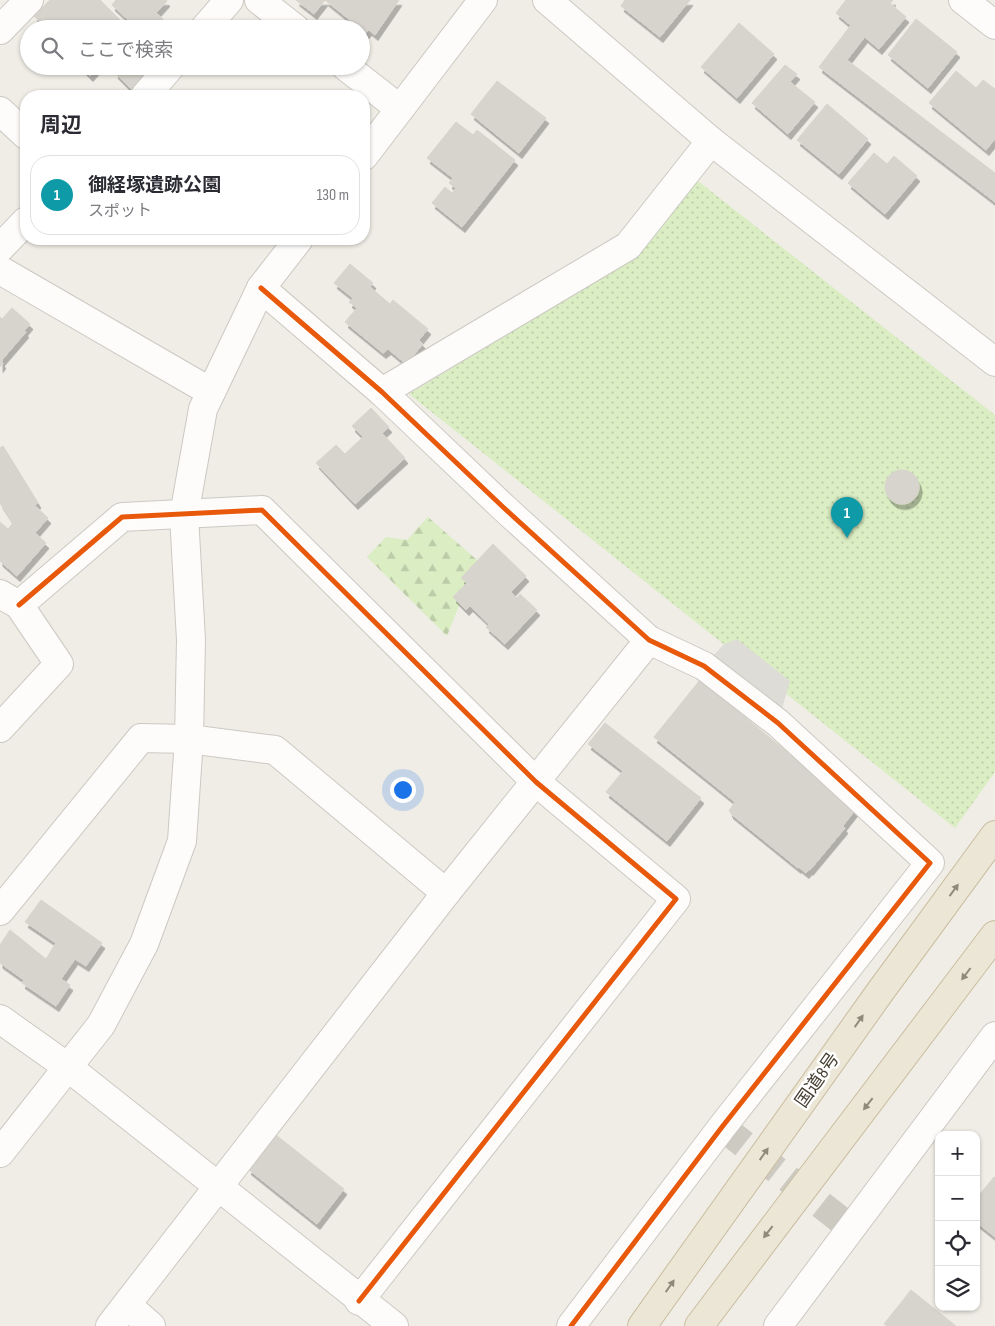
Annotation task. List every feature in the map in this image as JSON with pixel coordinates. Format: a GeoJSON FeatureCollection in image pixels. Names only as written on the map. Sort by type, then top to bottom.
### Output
{"type":"FeatureCollection","features":[{"type":"Feature","properties":{"kind":"highway","name":"国道8号"},"geometry":{"type":"LineString","coordinates":[[642,1326],[880,992],[995,836]]}},
{"type":"Feature","properties":{"kind":"highway"},"geometry":{"type":"LineString","coordinates":[[699,1326],[995,935]]}},
{"type":"Feature","properties":{"kind":"street"},"geometry":{"type":"LineString","coordinates":[[0,30],[29,0]]}},
{"type":"Feature","properties":{"kind":"street"},"geometry":{"type":"LineString","coordinates":[[212,20],[229,0]]}},
{"type":"Feature","properties":{"kind":"street"},"geometry":{"type":"LineString","coordinates":[[259,0],[285,20]]}},
{"type":"Feature","properties":{"kind":"street"},"geometry":{"type":"LineString","coordinates":[[370,148],[484,0]]}},
{"type":"Feature","properties":{"kind":"street"},"geometry":{"type":"LineString","coordinates":[[547,0],[711,141],[995,362]]}},
{"type":"Feature","properties":{"kind":"street"},"geometry":{"type":"LineString","coordinates":[[963,0],[995,25]]}},
{"type":"Feature","properties":{"kind":"street"},"geometry":{"type":"LineString","coordinates":[[150,90],[163,75]]}},
{"type":"Feature","properties":{"kind":"street"},"geometry":{"type":"LineString","coordinates":[[357,75],[400,108]]}},
{"type":"Feature","properties":{"kind":"street"},"geometry":{"type":"LineString","coordinates":[[0,111],[20,129]]}},
{"type":"Feature","properties":{"kind":"street"},"geometry":{"type":"LineString","coordinates":[[382,392],[628,246],[711,141]]}},
{"type":"Feature","properties":{"kind":"street"},"geometry":{"type":"LineString","coordinates":[[0,248],[20,227]]}},
{"type":"Feature","properties":{"kind":"street"},"geometry":{"type":"LineString","coordinates":[[0,1153],[101,1025],[144,944],[182,841],[188,739],[190,640],[184,515],[203,409],[261,288],[294,245]]}},
{"type":"Feature","properties":{"kind":"street"},"geometry":{"type":"LineString","coordinates":[[0,270],[211,392]]}},
{"type":"Feature","properties":{"kind":"street"},"geometry":{"type":"LineString","coordinates":[[261,288],[382,392],[504,508],[650,640],[704,666],[778,723],[930,863],[722,1127],[571,1326]]}},
{"type":"Feature","properties":{"kind":"street"},"geometry":{"type":"LineString","coordinates":[[0,728],[59,664],[10,600],[122,517],[262,510],[536,782],[676,899],[359,1301]]}},
{"type":"Feature","properties":{"kind":"street"},"geometry":{"type":"LineString","coordinates":[[110,1326],[219,1188],[446,893],[650,640]]}},
{"type":"Feature","properties":{"kind":"street"},"geometry":{"type":"LineString","coordinates":[[0,911],[141,738],[188,739],[274,750],[446,893]]}},
{"type":"Feature","properties":{"kind":"street"},"geometry":{"type":"LineString","coordinates":[[0,1020],[68,1068],[359,1301],[394,1326]]}},
{"type":"Feature","properties":{"kind":"street"},"geometry":{"type":"LineString","coordinates":[[778,1326],[995,1036]]}},
{"type":"Feature","properties":{"kind":"street"},"geometry":{"type":"LineString","coordinates":[[127,1305],[151,1326]]}},
{"type":"Feature","properties":{"kind":"green space"},"geometry":{"type":"Polygon","coordinates":[[[698,181],[995,415],[995,772],[955,828],[409,394],[634,258],[698,181]]]}},
{"type":"Feature","properties":{"kind":"green space"},"geometry":{"type":"Polygon","coordinates":[[[428,517],[477,560],[447,636],[367,557],[386,537],[407,540],[428,517]]]}},
{"type":"Feature","properties":{"kind":"shaded area"},"geometry":{"type":"Polygon","coordinates":[[[737,639],[790,681],[778,723],[704,666],[724,644],[737,639]]]}},
{"type":"Feature","properties":{"kind":"building"},"geometry":{"type":"Polygon","coordinates":[[[50,0],[100,0],[120,20],[38,20],[34,16],[50,0]]]}},
{"type":"Feature","properties":{"kind":"building"},"geometry":{"type":"Polygon","coordinates":[[[116,0],[167,1],[156,13],[162,20],[128,20],[112,5],[116,0]]]}},
{"type":"Feature","properties":{"kind":"building"},"geometry":{"type":"Polygon","coordinates":[[[296,0],[325,0],[314,14],[296,0]]]}},
{"type":"Feature","properties":{"kind":"building"},"geometry":{"type":"Polygon","coordinates":[[[325,0],[399,0],[375,35],[370,31],[370,20],[350,20],[325,0]]]}},
{"type":"Feature","properties":{"kind":"building"},"geometry":{"type":"Polygon","coordinates":[[[625,0],[690,0],[660,37],[621,6],[625,0]]]}},
{"type":"Feature","properties":{"kind":"building"},"geometry":{"type":"Polygon","coordinates":[[[846,0],[886,0],[906,17],[879,49],[836,13],[846,0]]]}},
{"type":"Feature","properties":{"kind":"building"},"geometry":{"type":"Polygon","coordinates":[[[870,0],[893,0],[847,60],[995,173],[995,202],[819,67],[870,0]]]}},
{"type":"Feature","properties":{"kind":"building"},"geometry":{"type":"Polygon","coordinates":[[[916,19],[957,52],[928,88],[888,55],[916,19]]]}},
{"type":"Feature","properties":{"kind":"building"},"geometry":{"type":"Polygon","coordinates":[[[739,23],[774,54],[737,98],[701,67],[739,23]]]}},
{"type":"Feature","properties":{"kind":"building"},"geometry":{"type":"Polygon","coordinates":[[[785,65],[797,74],[790,82],[815,102],[788,134],[752,103],[785,65]]]}},
{"type":"Feature","properties":{"kind":"building"},"geometry":{"type":"Polygon","coordinates":[[[956,71],[976,88],[983,80],[995,89],[995,139],[986,150],[929,103],[956,71]]]}},
{"type":"Feature","properties":{"kind":"building"},"geometry":{"type":"Polygon","coordinates":[[[117,75],[146,75],[132,90],[117,75]]]}},
{"type":"Feature","properties":{"kind":"building"},"geometry":{"type":"Polygon","coordinates":[[[497,81],[546,118],[519,153],[471,114],[497,81]]]}},
{"type":"Feature","properties":{"kind":"building"},"geometry":{"type":"Polygon","coordinates":[[[827,104],[868,139],[839,174],[797,140],[827,104]]]}},
{"type":"Feature","properties":{"kind":"building"},"geometry":{"type":"Polygon","coordinates":[[[456,122],[473,135],[477,130],[515,160],[462,227],[432,203],[445,187],[452,193],[456,188],[449,183],[453,178],[427,158],[456,122]]]}},
{"type":"Feature","properties":{"kind":"building"},"geometry":{"type":"Polygon","coordinates":[[[874,153],[887,164],[894,156],[917,176],[885,214],[848,183],[874,153]]]}},
{"type":"Feature","properties":{"kind":"building"},"geometry":{"type":"Polygon","coordinates":[[[350,264],[373,283],[370,287],[390,304],[393,300],[428,329],[419,340],[423,344],[406,364],[388,349],[383,353],[345,322],[357,308],[349,302],[353,298],[334,283],[350,264]]]}},
{"type":"Feature","properties":{"kind":"building"},"geometry":{"type":"Polygon","coordinates":[[[12,308],[30,324],[24,331],[26,332],[1,361],[3,363],[0,367],[0,317],[2,319],[12,308]]]}},
{"type":"Feature","properties":{"kind":"building"},"geometry":{"type":"Polygon","coordinates":[[[371,408],[389,427],[382,433],[405,458],[355,504],[316,463],[336,445],[345,454],[363,437],[352,426],[371,408]]]}},
{"type":"Feature","properties":{"kind":"building"},"geometry":{"type":"Polygon","coordinates":[[[3,446],[38,503],[34,505],[48,518],[35,533],[46,543],[17,576],[0,561],[0,522],[8,529],[13,523],[0,503],[0,448],[3,446]]]}},
{"type":"Feature","properties":{"kind":"building"},"geometry":{"type":"Polygon","coordinates":[[[902,470],[909,471],[914,475],[918,480],[918,494],[914,499],[909,503],[902,504],[895,503],[890,499],[886,494],[885,487],[886,480],[890,475],[895,471],[902,470]]]}},
{"type":"Feature","properties":{"kind":"building"},"geometry":{"type":"Polygon","coordinates":[[[493,544],[526,576],[511,592],[517,598],[520,594],[537,610],[505,644],[486,627],[489,624],[470,606],[466,610],[453,597],[467,583],[461,578],[493,544]]]}},
{"type":"Feature","properties":{"kind":"building"},"geometry":{"type":"Polygon","coordinates":[[[700,680],[856,809],[806,873],[729,811],[735,802],[654,737],[700,680]]]}},
{"type":"Feature","properties":{"kind":"building"},"geometry":{"type":"Polygon","coordinates":[[[605,723],[701,798],[667,841],[606,792],[623,771],[588,744],[605,723]]]}},
{"type":"Feature","properties":{"kind":"building"},"geometry":{"type":"Polygon","coordinates":[[[771,763],[839,817],[835,820],[845,828],[810,870],[802,864],[798,868],[730,813],[771,763]]]}},
{"type":"Feature","properties":{"kind":"building"},"geometry":{"type":"Polygon","coordinates":[[[41,900],[102,943],[86,966],[75,959],[61,979],[70,985],[56,1006],[22,983],[24,980],[0,963],[0,945],[10,930],[46,959],[56,943],[25,922],[41,900]]]}},
{"type":"Feature","properties":{"kind":"building"},"geometry":{"type":"Polygon","coordinates":[[[276,1135],[344,1189],[317,1224],[248,1169],[276,1135]]]}},
{"type":"Feature","properties":{"kind":"building"},"geometry":{"type":"Polygon","coordinates":[[[994,1177],[995,1237],[980,1225],[980,1194],[994,1177]]]}},
{"type":"Feature","properties":{"kind":"building"},"geometry":{"type":"Polygon","coordinates":[[[911,1290],[956,1326],[887,1326],[884,1324],[911,1290]]]}},
{"type":"Feature","properties":{"kind":"tunnel"},"geometry":{"type":"LineString","coordinates":[[722,1127],[852,1229]]}},
{"type":"Feature","properties":{"kind":"cycle path"},"geometry":{"type":"LineString","coordinates":[[261,288],[382,392],[504,508],[649,640],[704,666],[778,723],[930,863],[722,1127],[571,1326]]}},
{"type":"Feature","properties":{"kind":"cycle path"},"geometry":{"type":"LineString","coordinates":[[19,605],[122,517],[262,510],[536,782],[676,899],[359,1301]]}},
{"type":"Feature","properties":{"kind":"place","name":"御経塚遺跡公園"},"geometry":{"type":"Point","coordinates":[847,538]}}]}
